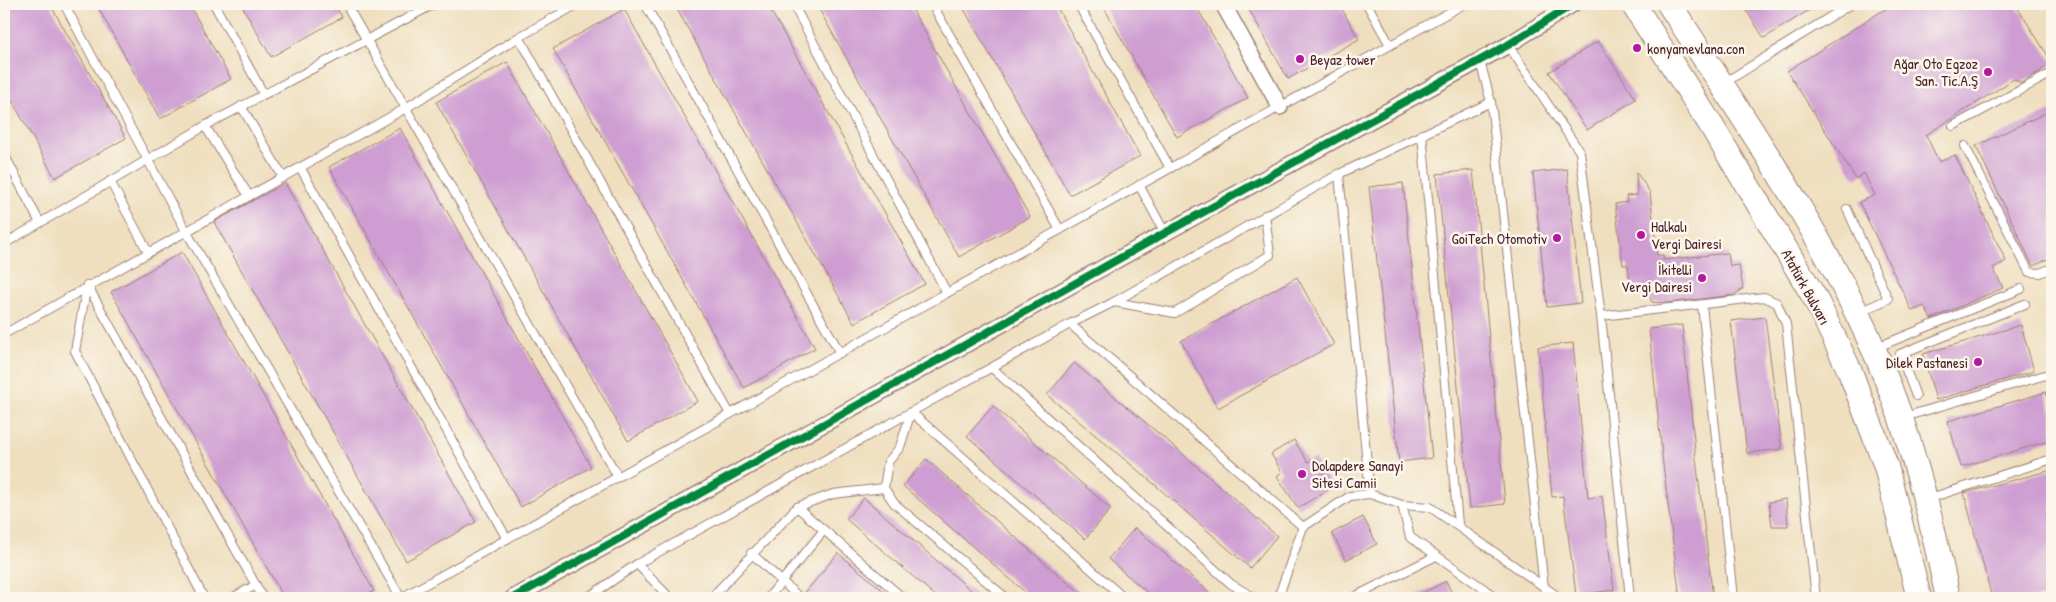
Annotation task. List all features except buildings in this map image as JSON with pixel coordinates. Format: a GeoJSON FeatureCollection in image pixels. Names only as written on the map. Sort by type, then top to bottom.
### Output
{"type":"FeatureCollection","features":[{"type":"Feature","properties":{"kind":"main road","name":"Atatürk Bulvarı"},"geometry":{"type":"LineString","coordinates":[[1633,4],[1711,125],[1815,298],[1849,369],[1886,466],[1919,598]]}},
{"type":"Feature","properties":{"kind":"main road","name":"Atatürk Bulvarı"},"geometry":{"type":"LineString","coordinates":[[1668,4],[1783,178],[1856,313],[1873,349],[1898,382],[1900,418],[1925,499],[1948,598]]}},
{"type":"Feature","properties":{"kind":"street"},"geometry":{"type":"LineString","coordinates":[[1223,4],[1280,107]]}},
{"type":"Feature","properties":{"kind":"street"},"geometry":{"type":"LineString","coordinates":[[513,598],[1165,233],[1508,45],[1573,4]]}},
{"type":"Feature","properties":{"kind":"lane"},"geometry":{"type":"LineString","coordinates":[[64,4],[186,231],[401,598],[1464,4]]}},
{"type":"Feature","properties":{"kind":"lane"},"geometry":{"type":"LineString","coordinates":[[214,4],[263,93]]}},
{"type":"Feature","properties":{"kind":"lane"},"geometry":{"type":"LineString","coordinates":[[346,4],[364,39],[406,108],[618,477]]}},
{"type":"Feature","properties":{"kind":"lane"},"geometry":{"type":"LineString","coordinates":[[4,244],[147,158],[263,93],[434,4]]}},
{"type":"Feature","properties":{"kind":"lane"},"geometry":{"type":"LineString","coordinates":[[4,334],[406,108],[519,36],[578,4]]}},
{"type":"Feature","properties":{"kind":"lane"},"geometry":{"type":"LineString","coordinates":[[645,4],[840,353]]}},
{"type":"Feature","properties":{"kind":"lane"},"geometry":{"type":"LineString","coordinates":[[793,4],[947,293]]}},
{"type":"Feature","properties":{"kind":"lane"},"geometry":{"type":"LineString","coordinates":[[932,4],[1060,230]]}},
{"type":"Feature","properties":{"kind":"lane"},"geometry":{"type":"LineString","coordinates":[[1078,4],[1170,168]]}},
{"type":"Feature","properties":{"kind":"lane"},"geometry":{"type":"LineString","coordinates":[[1367,4],[1390,45]]}},
{"type":"Feature","properties":{"kind":"lane"},"geometry":{"type":"LineString","coordinates":[[1722,84],[1851,4]]}},
{"type":"Feature","properties":{"kind":"lane"},"geometry":{"type":"LineString","coordinates":[[519,36],[730,414]]}},
{"type":"Feature","properties":{"kind":"lane"},"geometry":{"type":"LineString","coordinates":[[1508,45],[1580,152],[1601,316],[1630,598]]}},
{"type":"Feature","properties":{"kind":"lane"},"geometry":{"type":"LineString","coordinates":[[1480,60],[1491,102],[1544,588]]}},
{"type":"Feature","properties":{"kind":"lane"},"geometry":{"type":"LineString","coordinates":[[1953,126],[2052,73]]}},
{"type":"Feature","properties":{"kind":"lane"},"geometry":{"type":"LineString","coordinates":[[587,598],[636,564],[1070,324],[1114,302],[1339,174],[1491,102]]}},
{"type":"Feature","properties":{"kind":"lane"},"geometry":{"type":"LineString","coordinates":[[240,106],[283,176]]}},
{"type":"Feature","properties":{"kind":"lane"},"geometry":{"type":"LineString","coordinates":[[204,126],[249,196]]}},
{"type":"Feature","properties":{"kind":"lane"},"geometry":{"type":"LineString","coordinates":[[1422,134],[1458,524]]}},
{"type":"Feature","properties":{"kind":"lane"},"geometry":{"type":"LineString","coordinates":[[1965,146],[2028,272],[2040,273],[2052,268]]}},
{"type":"Feature","properties":{"kind":"lane"},"geometry":{"type":"LineString","coordinates":[[4,154],[40,223]]}},
{"type":"Feature","properties":{"kind":"lane"},"geometry":{"type":"LineString","coordinates":[[300,167],[507,539]]}},
{"type":"Feature","properties":{"kind":"lane"},"geometry":{"type":"LineString","coordinates":[[1339,174],[1370,494]]}},
{"type":"Feature","properties":{"kind":"lane"},"geometry":{"type":"LineString","coordinates":[[110,180],[148,252]]}},
{"type":"Feature","properties":{"kind":"lane"},"geometry":{"type":"LineString","coordinates":[[1139,186],[1165,233]]}},
{"type":"Feature","properties":{"kind":"lane"},"geometry":{"type":"LineString","coordinates":[[1847,209],[1888,299],[1856,313]]}},
{"type":"Feature","properties":{"kind":"lane"},"geometry":{"type":"LineString","coordinates":[[1114,302],[1175,313],[1270,255],[1265,215]]}},
{"type":"Feature","properties":{"kind":"lane"},"geometry":{"type":"LineString","coordinates":[[87,286],[264,598]]}},
{"type":"Feature","properties":{"kind":"lane"},"geometry":{"type":"LineString","coordinates":[[87,286],[75,351],[204,598]]}},
{"type":"Feature","properties":{"kind":"lane"},"geometry":{"type":"LineString","coordinates":[[1873,349],[2022,290]]}},
{"type":"Feature","properties":{"kind":"lane"},"geometry":{"type":"LineString","coordinates":[[1601,316],[1764,297],[1777,304],[1786,324],[1816,598]]}},
{"type":"Feature","properties":{"kind":"lane"},"geometry":{"type":"LineString","coordinates":[[1702,304],[1733,598]]}},
{"type":"Feature","properties":{"kind":"lane"},"geometry":{"type":"LineString","coordinates":[[1916,396],[1898,382],[1900,354],[2025,304]]}},
{"type":"Feature","properties":{"kind":"lane"},"geometry":{"type":"LineString","coordinates":[[1070,324],[1303,527]]}},
{"type":"Feature","properties":{"kind":"lane"},"geometry":{"type":"LineString","coordinates":[[992,368],[1231,584],[1255,598]]}},
{"type":"Feature","properties":{"kind":"lane"},"geometry":{"type":"LineString","coordinates":[[1900,418],[2052,372]]}},
{"type":"Feature","properties":{"kind":"lane"},"geometry":{"type":"LineString","coordinates":[[911,412],[900,447],[888,462],[884,488],[894,503],[1006,598]]}},
{"type":"Feature","properties":{"kind":"lane"},"geometry":{"type":"LineString","coordinates":[[911,412],[1124,598]]}},
{"type":"Feature","properties":{"kind":"lane"},"geometry":{"type":"LineString","coordinates":[[1925,499],[2052,459]]}},
{"type":"Feature","properties":{"kind":"lane"},"geometry":{"type":"LineString","coordinates":[[710,598],[797,507],[833,494],[884,488]]}},
{"type":"Feature","properties":{"kind":"lane"},"geometry":{"type":"LineString","coordinates":[[1278,598],[1303,527],[1350,496],[1370,494],[1402,505],[1430,506],[1560,598]]}},
{"type":"Feature","properties":{"kind":"lane"},"geometry":{"type":"LineString","coordinates":[[1402,505],[1410,538],[1497,598]]}},
{"type":"Feature","properties":{"kind":"lane"},"geometry":{"type":"LineString","coordinates":[[797,507],[903,598]]}},
{"type":"Feature","properties":{"kind":"lane"},"geometry":{"type":"LineString","coordinates":[[768,598],[824,530]]}},
{"type":"Feature","properties":{"kind":"lane"},"geometry":{"type":"LineString","coordinates":[[751,553],[800,598]]}},
{"type":"Feature","properties":{"kind":"lane"},"geometry":{"type":"LineString","coordinates":[[1352,598],[1436,556]]}},
{"type":"Feature","properties":{"kind":"lane"},"geometry":{"type":"LineString","coordinates":[[636,564],[670,598]]}},
{"type":"Feature","properties":{"kind":"lane"},"geometry":{"type":"LineString","coordinates":[[232,598],[256,585]]}},
{"type":"Feature","properties":{"kind":"cycle path"},"geometry":{"type":"LineString","coordinates":[[513,598],[1165,233],[1508,45],[1573,4]]}},
{"type":"Feature","properties":{"kind":"place","name":"konyamevlana.con"},"geometry":{"type":"Point","coordinates":[1637,48]}},
{"type":"Feature","properties":{"kind":"place","name":"Beyaz tower"},"geometry":{"type":"Point","coordinates":[1300,59]}},
{"type":"Feature","properties":{"kind":"place","name":"Ağar Oto Egzoz San. Tic.A.Ş"},"geometry":{"type":"Point","coordinates":[1988,72]}},
{"type":"Feature","properties":{"kind":"place","name":"Halkalı Vergi Dairesi"},"geometry":{"type":"Point","coordinates":[1641,235]}},
{"type":"Feature","properties":{"kind":"place","name":"GoiTech Otomotiv"},"geometry":{"type":"Point","coordinates":[1557,238]}},
{"type":"Feature","properties":{"kind":"place","name":"İkitelli Vergi Dairesi"},"geometry":{"type":"Point","coordinates":[1702,278]}},
{"type":"Feature","properties":{"kind":"place","name":"Dilek Pastanesi"},"geometry":{"type":"Point","coordinates":[1978,362]}},
{"type":"Feature","properties":{"kind":"place","name":"Dolapdere Sanayi Sitesi Camii"},"geometry":{"type":"Point","coordinates":[1302,474]}}]}
